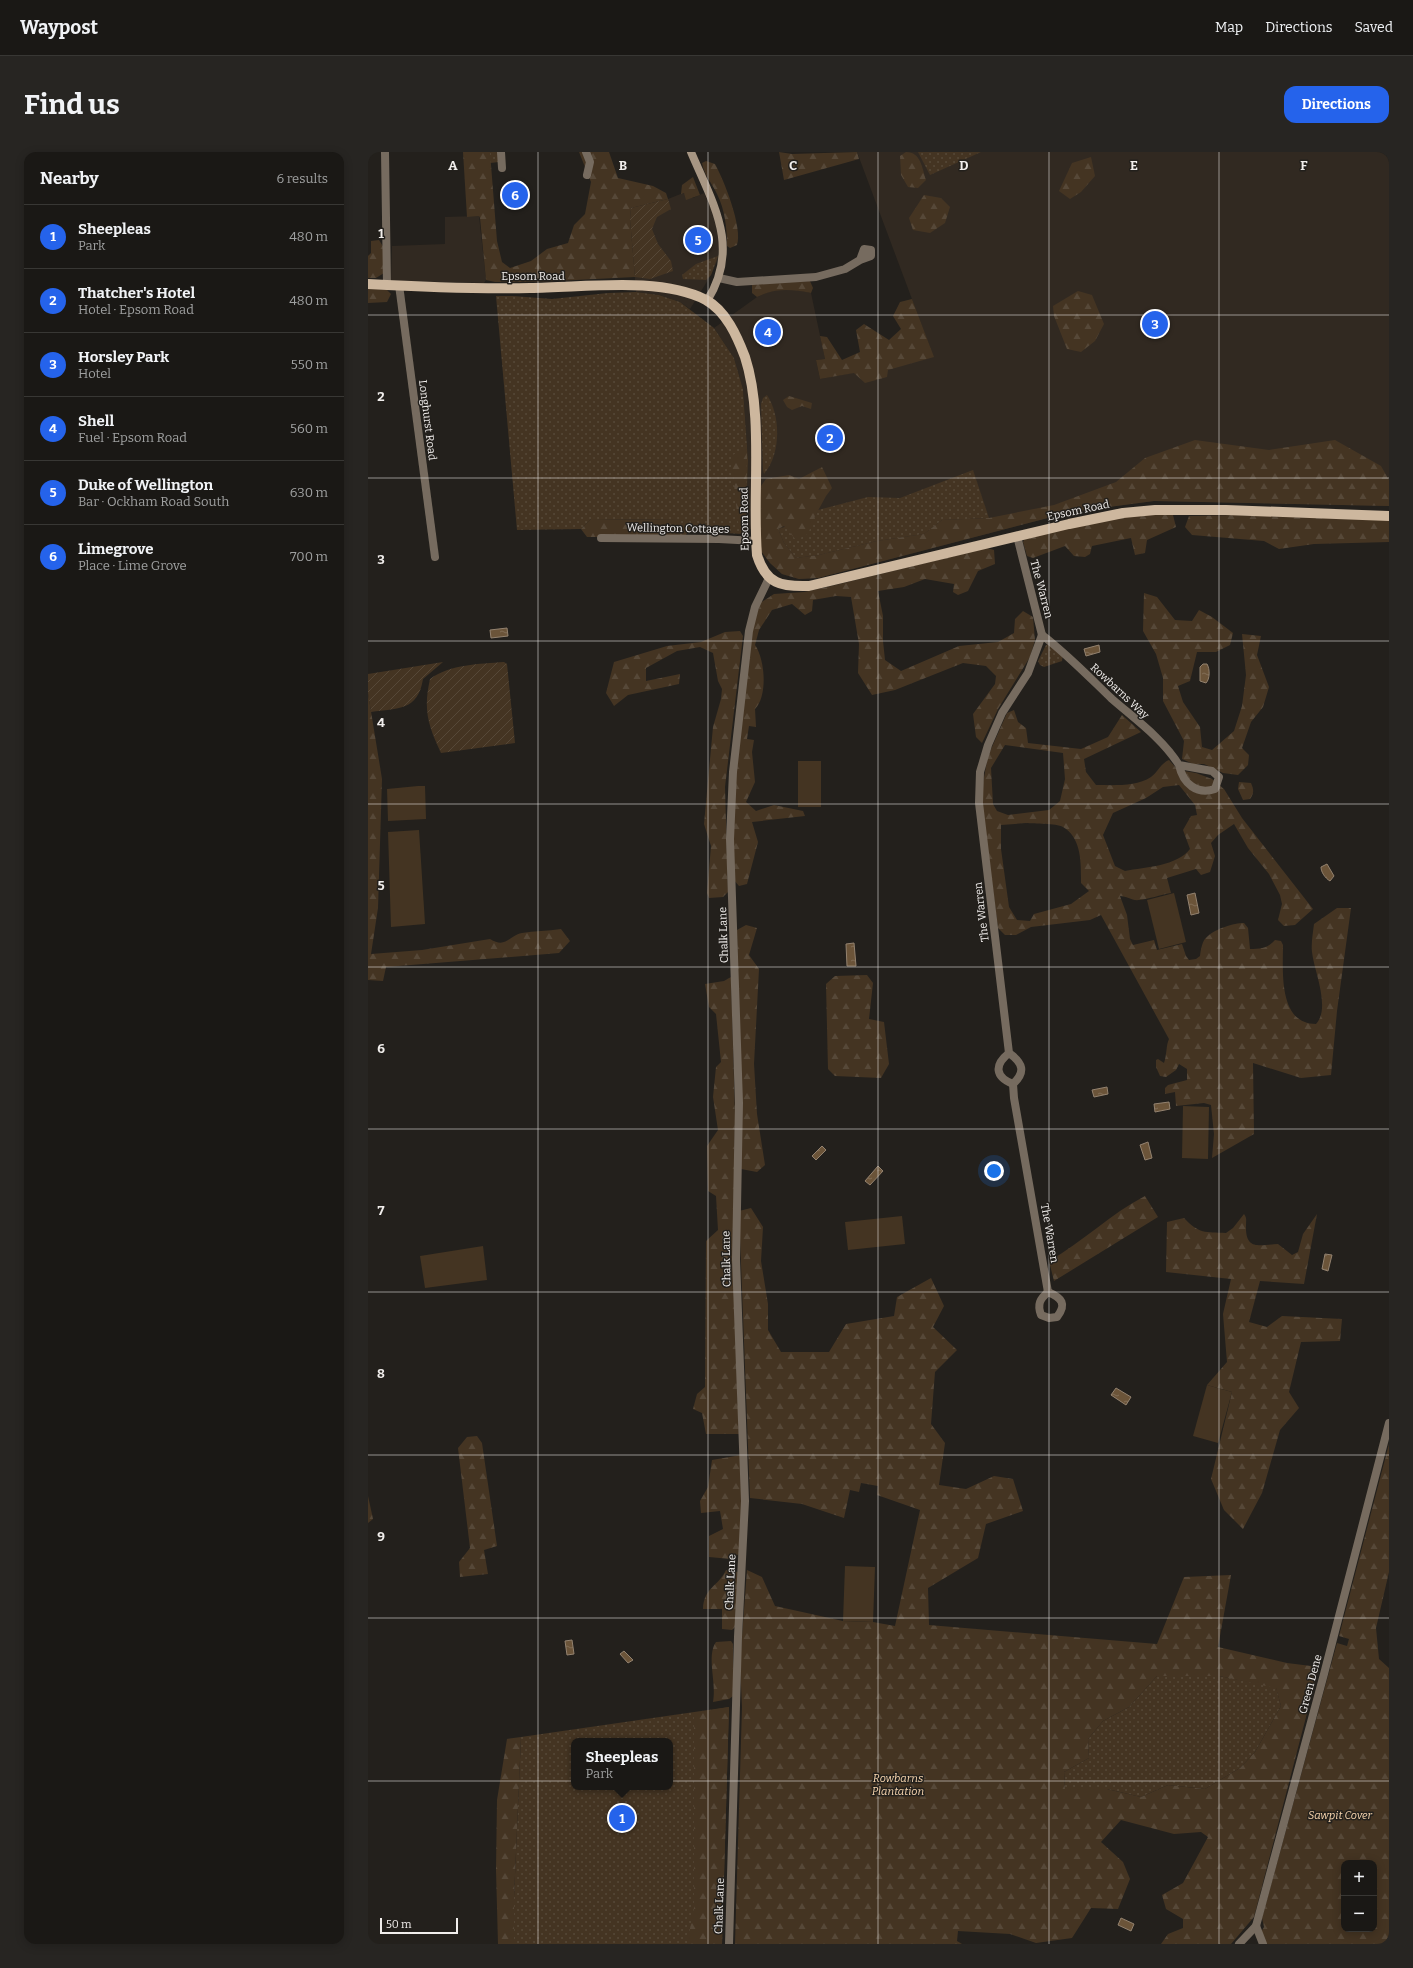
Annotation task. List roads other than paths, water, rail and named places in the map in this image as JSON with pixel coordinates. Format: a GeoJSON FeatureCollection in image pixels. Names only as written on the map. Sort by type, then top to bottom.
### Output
{"type":"FeatureCollection","features":[{"type":"Feature","properties":{"kind":"main road"},"geometry":{"type":"LineString","coordinates":[[691,152],[723,230],[723,262],[719,278],[707,301]]}},
{"type":"Feature","properties":{"kind":"main road","name":"Epsom Road"},"geometry":{"type":"LineString","coordinates":[[368,284],[514,288],[644,286],[669,288],[687,292],[707,301],[729,322],[744,357],[752,387],[757,556],[761,568],[769,578],[780,584],[793,587],[809,586],[1017,536],[1123,513],[1155,510],[1226,510],[1389,516]]}},
{"type":"Feature","properties":{"kind":"street"},"geometry":{"type":"LineString","coordinates":[[385,152],[387,285]]}},
{"type":"Feature","properties":{"kind":"street"},"geometry":{"type":"LineString","coordinates":[[501,152],[502,168]]}},
{"type":"Feature","properties":{"kind":"street"},"geometry":{"type":"LineString","coordinates":[[586,152],[590,162],[587,175]]}},
{"type":"Feature","properties":{"kind":"street"},"geometry":{"type":"LineString","coordinates":[[719,278],[737,282],[816,276],[845,269],[860,260]]}},
{"type":"Feature","properties":{"kind":"street","name":"Longhurst Road"},"geometry":{"type":"LineString","coordinates":[[399,285],[435,557]]}},
{"type":"Feature","properties":{"kind":"street","name":"The Warren"},"geometry":{"type":"LineString","coordinates":[[1009,1053],[979,803],[980,772],[988,745],[1002,713],[1028,673],[1042,634],[1017,536]]}},
{"type":"Feature","properties":{"kind":"street","name":"Wellington Cottages"},"geometry":{"type":"LineString","coordinates":[[601,538],[678,538],[756,541]]}},
{"type":"Feature","properties":{"kind":"street","name":"Chalk Lane"},"geometry":{"type":"LineString","coordinates":[[729,1944],[738,1637],[745,1501],[736,1260],[739,1103],[730,840],[733,772],[748,630],[755,607],[769,578]]}},
{"type":"Feature","properties":{"kind":"street","name":"Rowbarns Way"},"geometry":{"type":"LineString","coordinates":[[1042,634],[1058,647],[1074,664],[1174,757],[1185,779],[1198,791],[1215,789],[1219,777],[1212,771],[1179,765]]}},
{"type":"Feature","properties":{"kind":"street"},"geometry":{"type":"LineString","coordinates":[[1009,1053],[1018,1059],[1021,1068],[1020,1077],[1013,1084],[1003,1080],[998,1068],[1002,1059],[1009,1053]]}},
{"type":"Feature","properties":{"kind":"street","name":"The Warren"},"geometry":{"type":"LineString","coordinates":[[1013,1084],[1048,1292]]}},
{"type":"Feature","properties":{"kind":"street","name":"Green Dene"},"geometry":{"type":"LineString","coordinates":[[1239,1944],[1256,1926],[1324,1674],[1389,1423]]}},
{"type":"Feature","properties":{"kind":"street"},"geometry":{"type":"LineString","coordinates":[[1256,1926],[1263,1944]]}},
{"type":"Feature","properties":{"kind":"water"},"geometry":{"type":"Polygon","coordinates":[[[507,628],[508,636],[491,638],[490,630],[507,628]]]}},
{"type":"Feature","properties":{"kind":"water"},"geometry":{"type":"Polygon","coordinates":[[[1099,645],[1100,652],[1086,656],[1084,649],[1099,645]]]}},
{"type":"Feature","properties":{"kind":"water"},"geometry":{"type":"Polygon","coordinates":[[[1203,664],[1207,664],[1209,669],[1209,677],[1206,683],[1200,681],[1200,667],[1203,664]]]}},
{"type":"Feature","properties":{"kind":"water"},"geometry":{"type":"Polygon","coordinates":[[[1327,864],[1334,876],[1330,881],[1326,878],[1321,869],[1321,867],[1327,864]]]}},
{"type":"Feature","properties":{"kind":"water"},"geometry":{"type":"Polygon","coordinates":[[[1195,893],[1199,913],[1191,915],[1187,895],[1195,893]]]}},
{"type":"Feature","properties":{"kind":"water"},"geometry":{"type":"Polygon","coordinates":[[[854,943],[856,966],[847,966],[846,944],[854,943]]]}},
{"type":"Feature","properties":{"kind":"water"},"geometry":{"type":"Polygon","coordinates":[[[1107,1087],[1108,1094],[1094,1097],[1092,1090],[1107,1087]]]}},
{"type":"Feature","properties":{"kind":"water"},"geometry":{"type":"Polygon","coordinates":[[[1169,1102],[1170,1109],[1155,1112],[1154,1104],[1169,1102]]]}},
{"type":"Feature","properties":{"kind":"water"},"geometry":{"type":"Polygon","coordinates":[[[1148,1142],[1152,1158],[1145,1160],[1140,1145],[1148,1142]]]}},
{"type":"Feature","properties":{"kind":"water"},"geometry":{"type":"Polygon","coordinates":[[[822,1146],[826,1150],[816,1160],[812,1156],[822,1146]]]}},
{"type":"Feature","properties":{"kind":"water"},"geometry":{"type":"Polygon","coordinates":[[[878,1166],[883,1171],[870,1185],[865,1181],[878,1166]]]}},
{"type":"Feature","properties":{"kind":"water"},"geometry":{"type":"Polygon","coordinates":[[[1325,1254],[1332,1255],[1328,1271],[1322,1269],[1325,1254]]]}},
{"type":"Feature","properties":{"kind":"water"},"geometry":{"type":"Polygon","coordinates":[[[1116,1388],[1131,1397],[1126,1405],[1111,1395],[1116,1388]]]}},
{"type":"Feature","properties":{"kind":"water"},"geometry":{"type":"Polygon","coordinates":[[[572,1640],[574,1654],[567,1655],[565,1641],[572,1640]]]}},
{"type":"Feature","properties":{"kind":"water"},"geometry":{"type":"Polygon","coordinates":[[[624,1651],[633,1660],[628,1663],[620,1654],[624,1651]]]}},
{"type":"Feature","properties":{"kind":"water"},"geometry":{"type":"Polygon","coordinates":[[[1121,1918],[1134,1924],[1131,1931],[1118,1925],[1121,1918]]]}},
{"type":"Feature","properties":{"kind":"place","name":"Limegrove"},"geometry":{"type":"Point","coordinates":[515,195]}},
{"type":"Feature","properties":{"kind":"place","name":"Duke of Wellington"},"geometry":{"type":"Point","coordinates":[698,240]}},
{"type":"Feature","properties":{"kind":"place","name":"Horsley Park"},"geometry":{"type":"Point","coordinates":[1155,324]}},
{"type":"Feature","properties":{"kind":"place","name":"Shell"},"geometry":{"type":"Point","coordinates":[768,332]}},
{"type":"Feature","properties":{"kind":"place","name":"Thatcher's Hotel"},"geometry":{"type":"Point","coordinates":[830,438]}},
{"type":"Feature","properties":{"kind":"place","name":"Sheepleas"},"geometry":{"type":"Point","coordinates":[622,1818]}},
{"type":"Feature","properties":{"kind":"park label","name":"Rowbarns Plantation"},"geometry":{"type":"Point","coordinates":[898,1784]}},
{"type":"Feature","properties":{"kind":"park label","name":"Sawpit Cover"},"geometry":{"type":"Point","coordinates":[1340,1815]}}]}
